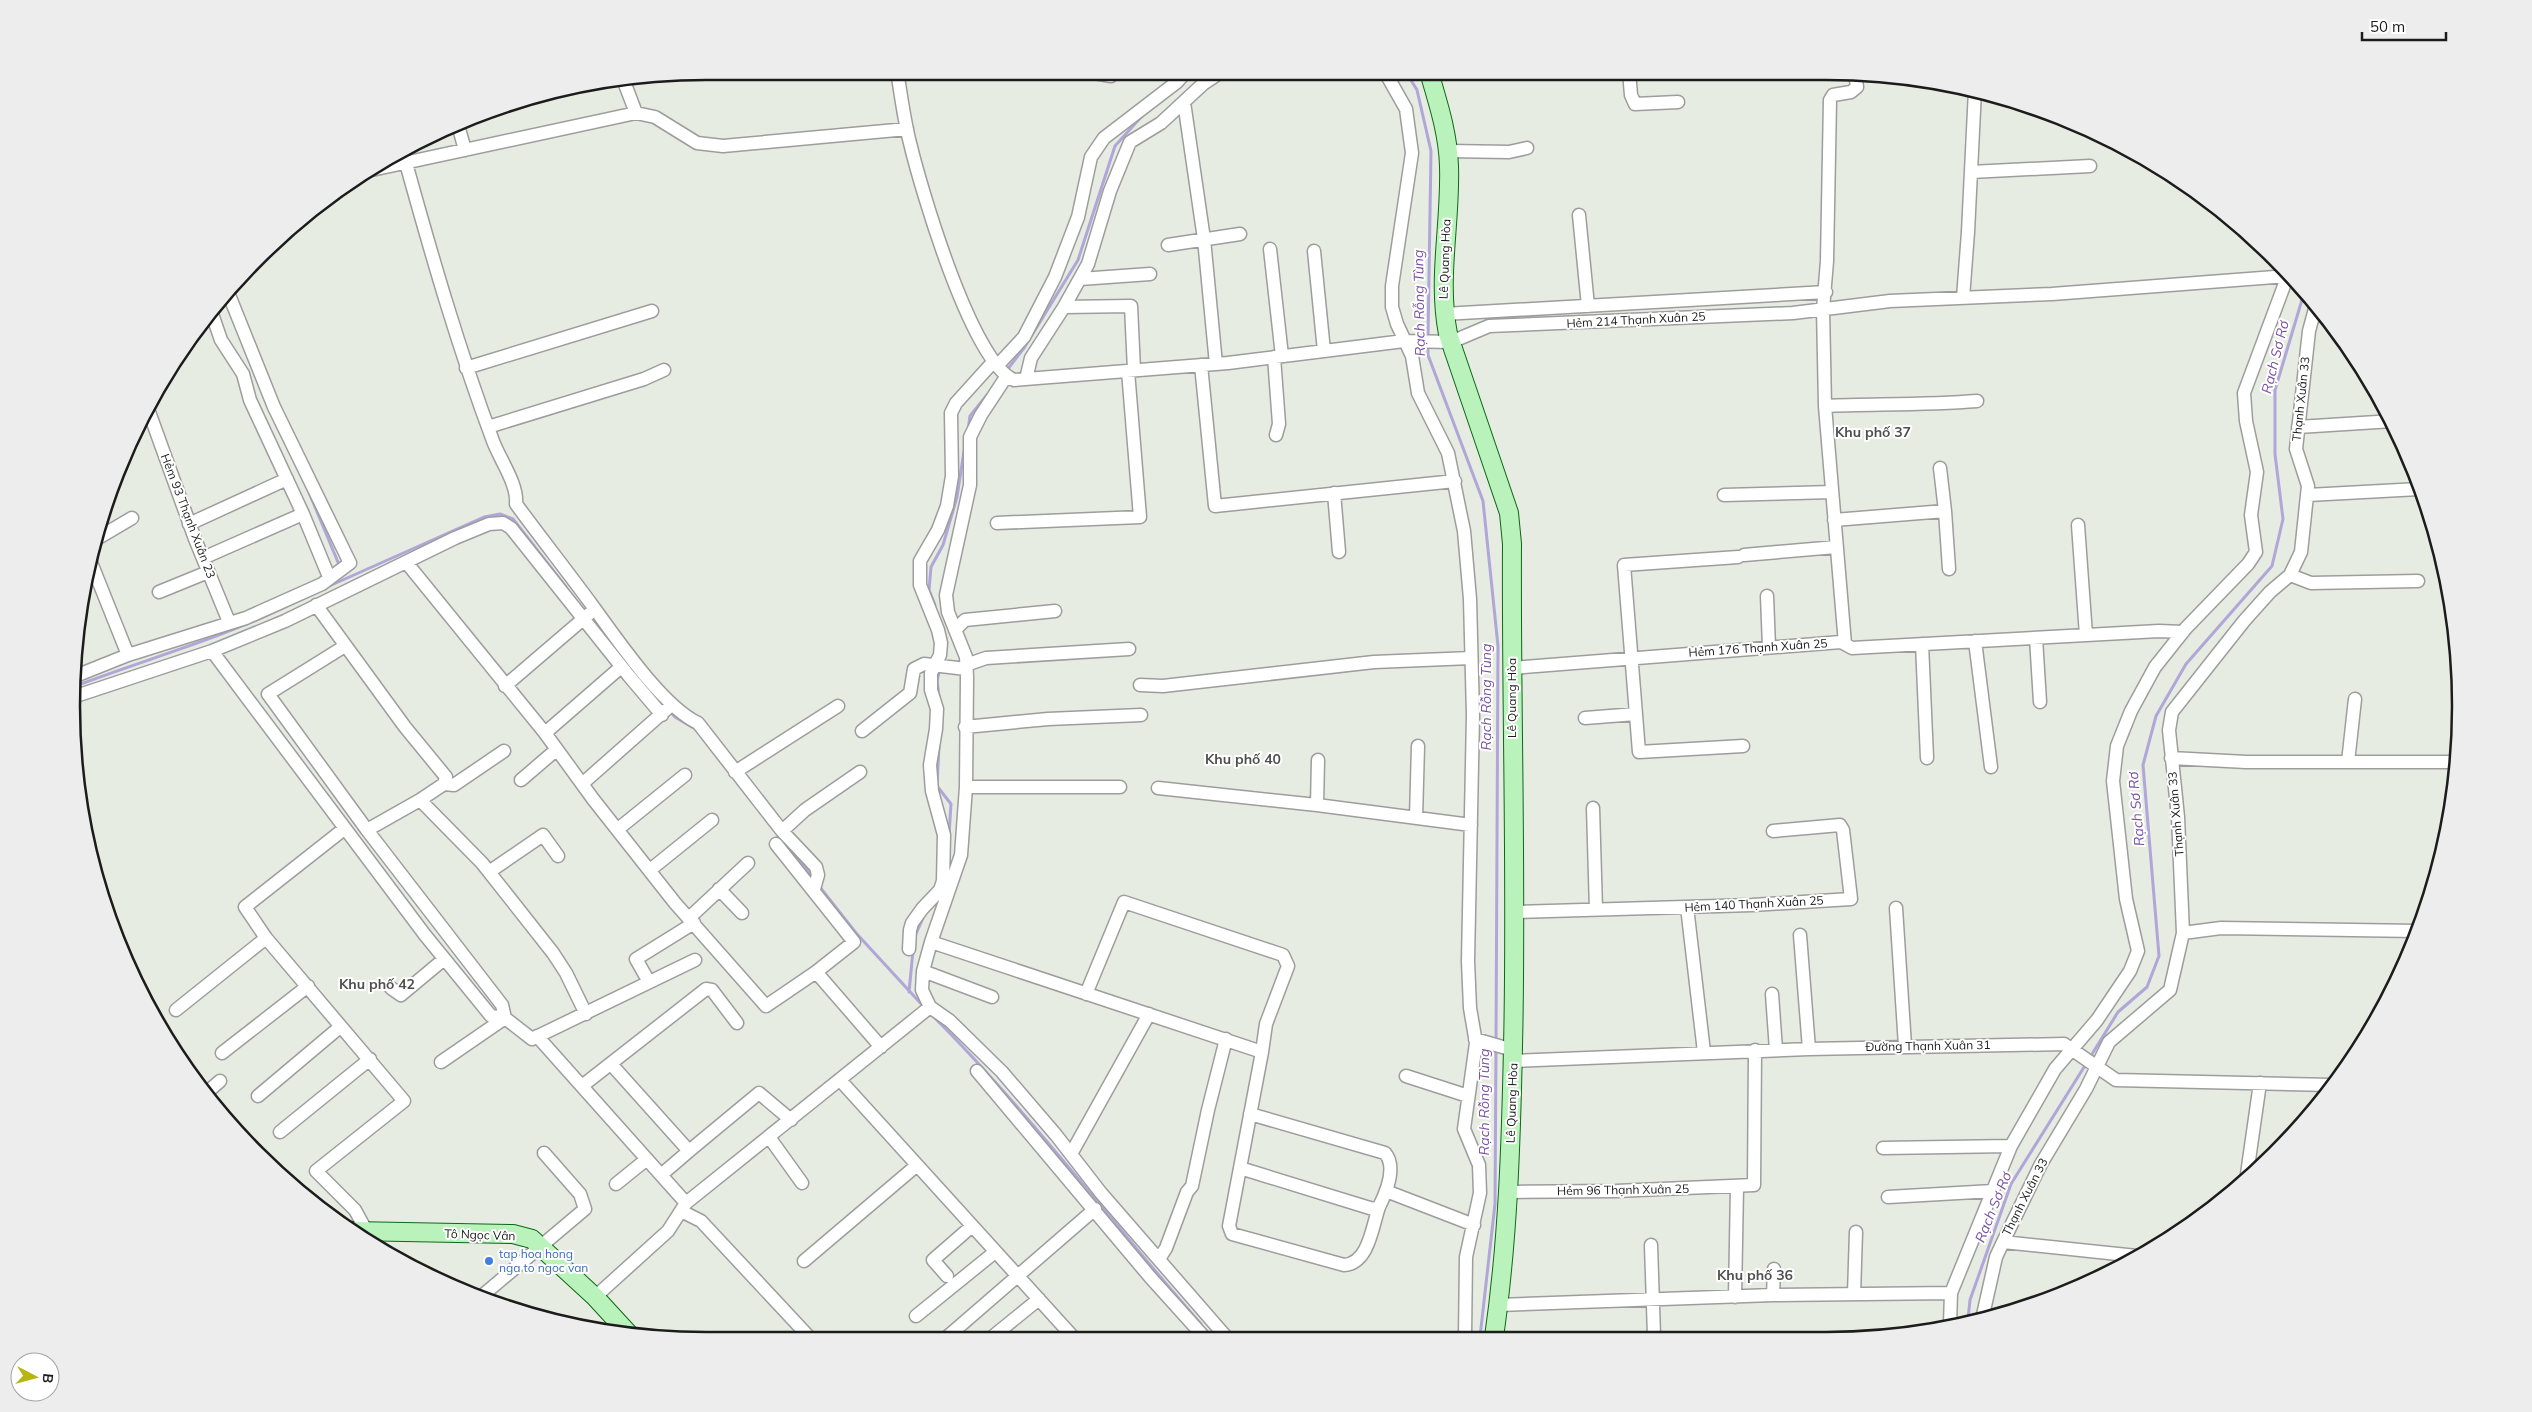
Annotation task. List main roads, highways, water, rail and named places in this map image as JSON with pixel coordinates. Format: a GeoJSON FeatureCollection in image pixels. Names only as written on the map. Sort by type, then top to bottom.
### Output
{"type":"FeatureCollection","features":[{"type":"Feature","properties":{"kind":"waterway","name":"Rạch Rỗng Tùng"},"geometry":{"type":"LineString","coordinates":[[1411,80],[1417,90],[1431,151],[1428,338]]}},
{"type":"Feature","properties":{"kind":"waterway"},"geometry":{"type":"LineString","coordinates":[[1007,370],[1024,348],[1078,260],[1115,146],[1142,116]]}},
{"type":"Feature","properties":{"kind":"waterway","name":"Rạch Sơ Rơ"},"geometry":{"type":"LineString","coordinates":[[2089,1059],[2118,1012],[2147,987],[2159,956],[2143,765],[2156,716],[2186,664],[2272,566],[2283,519],[2275,454],[2275,390],[2302,299]]}},
{"type":"Feature","properties":{"kind":"waterway","name":"Rạch Rỗng Tùng"},"geometry":{"type":"LineString","coordinates":[[1428,344],[1428,355],[1483,501],[1498,646],[1496,1042]]}},
{"type":"Feature","properties":{"kind":"waterway"},"geometry":{"type":"LineString","coordinates":[[968,430],[970,416],[987,395]]}},
{"type":"Feature","properties":{"kind":"waterway"},"geometry":{"type":"LineString","coordinates":[[935,605],[929,590],[931,567],[943,545],[957,497],[964,451]]}},
{"type":"Feature","properties":{"kind":"waterway"},"geometry":{"type":"LineString","coordinates":[[308,490],[340,567]]}},
{"type":"Feature","properties":{"kind":"waterway"},"geometry":{"type":"LineString","coordinates":[[327,587],[484,517],[500,514],[513,519],[566,587]]}},
{"type":"Feature","properties":{"kind":"waterway"},"geometry":{"type":"LineString","coordinates":[[81,684],[233,630],[285,607]]}},
{"type":"Feature","properties":{"kind":"waterway"},"geometry":{"type":"LineString","coordinates":[[939,697],[937,680],[940,669]]}},
{"type":"Feature","properties":{"kind":"waterway"},"geometry":{"type":"LineString","coordinates":[[669,710],[675,717],[697,730]]}},
{"type":"Feature","properties":{"kind":"waterway"},"geometry":{"type":"LineString","coordinates":[[939,746],[937,786],[951,804],[949,835]]}},
{"type":"Feature","properties":{"kind":"waterway"},"geometry":{"type":"LineString","coordinates":[[785,843],[814,879]]}},
{"type":"Feature","properties":{"kind":"waterway"},"geometry":{"type":"LineString","coordinates":[[819,886],[856,933],[925,1008]]}},
{"type":"Feature","properties":{"kind":"waterway"},"geometry":{"type":"LineString","coordinates":[[914,938],[924,916]]}},
{"type":"Feature","properties":{"kind":"waterway"},"geometry":{"type":"LineString","coordinates":[[909,992],[913,951]]}},
{"type":"Feature","properties":{"kind":"waterway"},"geometry":{"type":"LineString","coordinates":[[931,1014],[967,1051],[1035,1128],[1201,1324]]}},
{"type":"Feature","properties":{"kind":"waterway","name":"Rạch Rỗng Tùng"},"geometry":{"type":"LineString","coordinates":[[1481,1332],[1495,1204],[1496,1048]]}},
{"type":"Feature","properties":{"kind":"waterway","name":"Rạch Sơ Rơ"},"geometry":{"type":"LineString","coordinates":[[1968,1315],[1970,1300],[2011,1184],[2086,1064]]}},
{"type":"Feature","properties":{"kind":"place","name":"tap hoa hong nga to ngoc van"},"geometry":{"type":"Point","coordinates":[489,1261]}},
{"type":"Feature","properties":{"kind":"district","name":"Khu phố 37"},"geometry":{"type":"Point","coordinates":[1873,432]}},
{"type":"Feature","properties":{"kind":"district","name":"Khu phố 40"},"geometry":{"type":"Point","coordinates":[1243,759]}},
{"type":"Feature","properties":{"kind":"district","name":"Khu phố 42"},"geometry":{"type":"Point","coordinates":[377,984]}},
{"type":"Feature","properties":{"kind":"district","name":"Khu phố 36"},"geometry":{"type":"Point","coordinates":[1755,1275]}}]}
